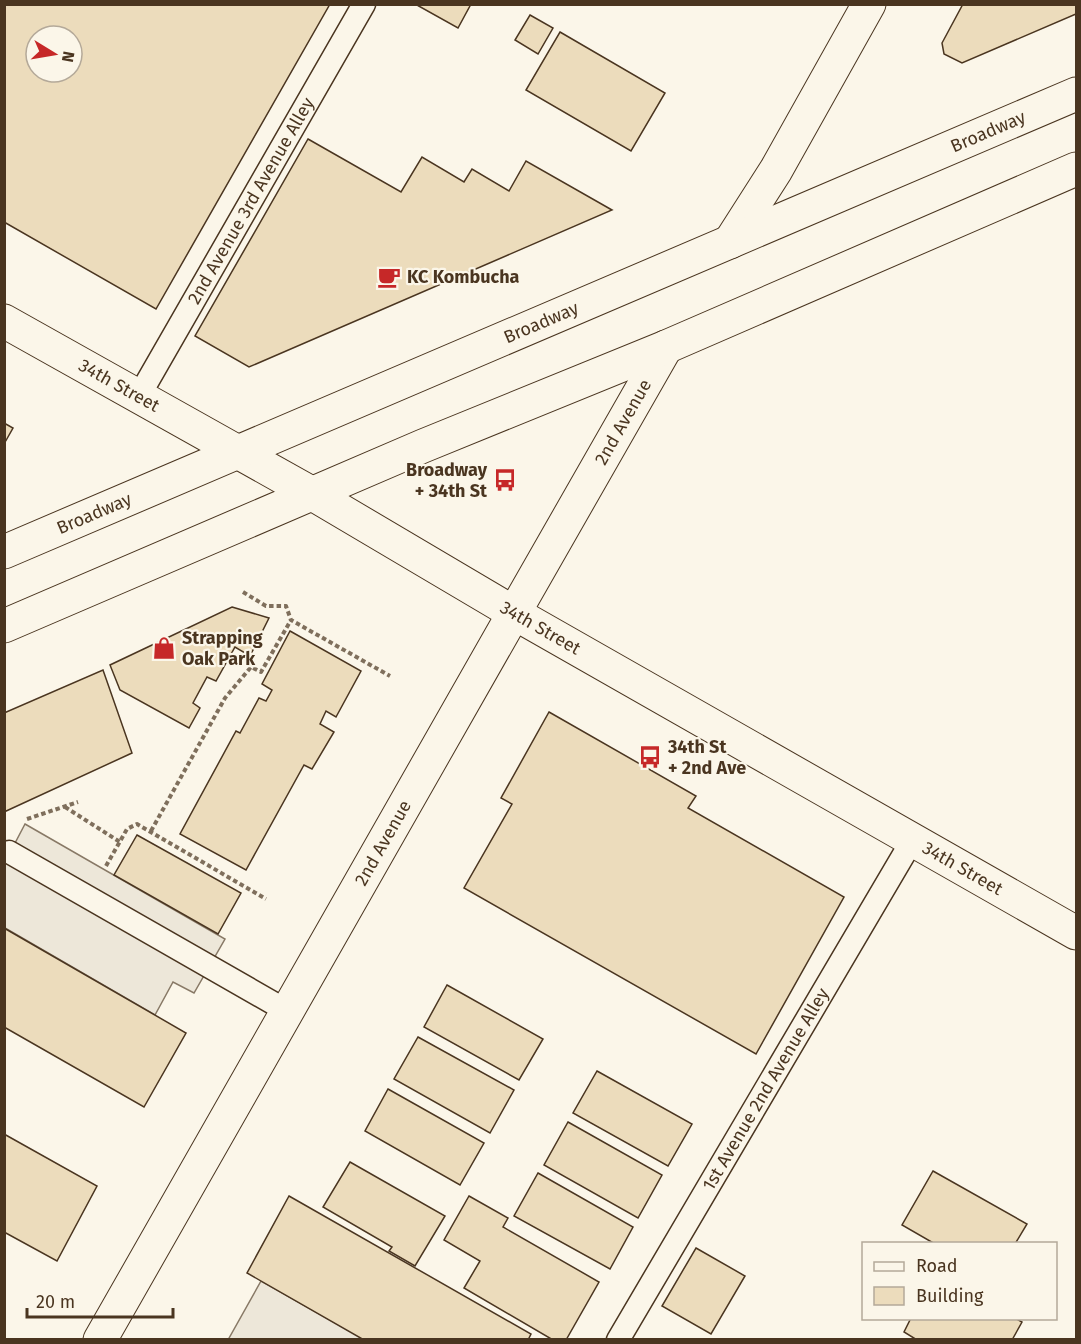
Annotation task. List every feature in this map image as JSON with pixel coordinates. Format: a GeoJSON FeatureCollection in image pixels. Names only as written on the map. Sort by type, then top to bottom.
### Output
{"type":"FeatureCollection","features":[{"type":"Feature","properties":{"kind":"street"},"geometry":{"type":"LineString","coordinates":[[730,242],[776,170],[869,4]]}},
{"type":"Feature","properties":{"kind":"street","name":"Broadway"},"geometry":{"type":"LineString","coordinates":[[4,552],[1077,94]]}},
{"type":"Feature","properties":{"kind":"street"},"geometry":{"type":"LineString","coordinates":[[4,626],[311,493],[666,347],[1077,169]]}},
{"type":"Feature","properties":{"kind":"street","name":"34th Street"},"geometry":{"type":"LineString","coordinates":[[4,321],[311,493],[514,613],[1077,933]]}},
{"type":"Feature","properties":{"kind":"street","name":"2nd Avenue"},"geometry":{"type":"LineString","coordinates":[[100,1340],[666,347]]}},
{"type":"Feature","properties":{"kind":"lane","name":"2nd Avenue 3rd Avenue Alley"},"geometry":{"type":"LineString","coordinates":[[139,396],[364,4]]}},
{"type":"Feature","properties":{"kind":"lane","name":"1st Avenue 2nd Avenue Alley"},"geometry":{"type":"LineString","coordinates":[[618,1340],[913,839]]}},
{"type":"Feature","properties":{"kind":"lane"},"geometry":{"type":"LineString","coordinates":[[9,852],[287,1011]]}},
{"type":"Feature","properties":{"kind":"path"},"geometry":{"type":"LineString","coordinates":[[243,592],[266,606],[286,606],[291,620],[390,676]]}},
{"type":"Feature","properties":{"kind":"path"},"geometry":{"type":"LineString","coordinates":[[151,831],[225,698],[251,667],[261,672],[291,620]]}},
{"type":"Feature","properties":{"kind":"path"},"geometry":{"type":"LineString","coordinates":[[25,819],[78,802]]}},
{"type":"Feature","properties":{"kind":"path"},"geometry":{"type":"LineString","coordinates":[[65,807],[120,842]]}},
{"type":"Feature","properties":{"kind":"path"},"geometry":{"type":"LineString","coordinates":[[89,898],[127,829],[137,824],[266,899]]}},
{"type":"Feature","properties":{"kind":"shaded area"},"geometry":{"type":"Polygon","coordinates":[[[25,824],[225,939],[194,993],[173,982],[155,1015],[5,928],[5,840],[14,845],[25,824]]]}},
{"type":"Feature","properties":{"kind":"shaded area"},"geometry":{"type":"Polygon","coordinates":[[[261,1281],[364,1339],[228,1340],[261,1281]]]}},
{"type":"Feature","properties":{"kind":"building"},"geometry":{"type":"Polygon","coordinates":[[[4,4],[330,4],[156,309],[4,222],[4,4]]]}},
{"type":"Feature","properties":{"kind":"building"},"geometry":{"type":"Polygon","coordinates":[[[415,4],[471,4],[458,28],[415,4]]]}},
{"type":"Feature","properties":{"kind":"building"},"geometry":{"type":"Polygon","coordinates":[[[963,4],[1076,4],[1076,14],[962,63],[944,54],[942,43],[963,4]]]}},
{"type":"Feature","properties":{"kind":"building"},"geometry":{"type":"Polygon","coordinates":[[[530,15],[553,28],[538,54],[515,40],[530,15]]]}},
{"type":"Feature","properties":{"kind":"building"},"geometry":{"type":"Polygon","coordinates":[[[560,32],[665,93],[631,151],[526,90],[560,32]]]}},
{"type":"Feature","properties":{"kind":"building"},"geometry":{"type":"Polygon","coordinates":[[[308,139],[401,192],[422,157],[464,182],[472,169],[509,191],[526,161],[612,210],[249,367],[195,336],[308,139]]]}},
{"type":"Feature","properties":{"kind":"building"},"geometry":{"type":"Polygon","coordinates":[[[4,423],[13,428],[4,444],[4,423]]]}},
{"type":"Feature","properties":{"kind":"building"},"geometry":{"type":"Polygon","coordinates":[[[232,607],[269,618],[250,656],[235,647],[216,681],[207,677],[193,703],[200,708],[189,728],[120,690],[110,665],[232,607]]]}},
{"type":"Feature","properties":{"kind":"building"},"geometry":{"type":"Polygon","coordinates":[[[290,631],[361,671],[336,717],[326,711],[320,724],[334,732],[312,769],[304,765],[246,870],[180,834],[236,731],[240,733],[259,698],[266,701],[272,690],[262,684],[290,631]]]}},
{"type":"Feature","properties":{"kind":"building"},"geometry":{"type":"Polygon","coordinates":[[[103,670],[132,753],[4,812],[4,713],[103,670]]]}},
{"type":"Feature","properties":{"kind":"building"},"geometry":{"type":"Polygon","coordinates":[[[549,712],[696,796],[688,808],[844,897],[756,1054],[464,888],[512,804],[501,798],[549,712]]]}},
{"type":"Feature","properties":{"kind":"building"},"geometry":{"type":"Polygon","coordinates":[[[137,835],[241,893],[218,934],[114,875],[137,835]]]}},
{"type":"Feature","properties":{"kind":"building"},"geometry":{"type":"Polygon","coordinates":[[[4,928],[186,1033],[144,1107],[4,1027],[4,928]]]}},
{"type":"Feature","properties":{"kind":"building"},"geometry":{"type":"Polygon","coordinates":[[[447,985],[543,1039],[519,1080],[424,1027],[447,985]]]}},
{"type":"Feature","properties":{"kind":"building"},"geometry":{"type":"Polygon","coordinates":[[[418,1037],[514,1090],[490,1133],[394,1079],[418,1037]]]}},
{"type":"Feature","properties":{"kind":"building"},"geometry":{"type":"Polygon","coordinates":[[[597,1071],[692,1124],[668,1166],[573,1113],[597,1071]]]}},
{"type":"Feature","properties":{"kind":"building"},"geometry":{"type":"Polygon","coordinates":[[[388,1089],[484,1143],[460,1185],[365,1131],[388,1089]]]}},
{"type":"Feature","properties":{"kind":"building"},"geometry":{"type":"Polygon","coordinates":[[[568,1122],[662,1175],[638,1218],[544,1165],[568,1122]]]}},
{"type":"Feature","properties":{"kind":"building"},"geometry":{"type":"Polygon","coordinates":[[[4,1134],[97,1186],[57,1261],[4,1232],[4,1134]]]}},
{"type":"Feature","properties":{"kind":"building"},"geometry":{"type":"Polygon","coordinates":[[[350,1162],[445,1216],[415,1266],[389,1251],[392,1247],[323,1207],[350,1162]]]}},
{"type":"Feature","properties":{"kind":"building"},"geometry":{"type":"Polygon","coordinates":[[[933,1171],[1027,1224],[1016,1242],[932,1242],[902,1225],[933,1171]]]}},
{"type":"Feature","properties":{"kind":"building"},"geometry":{"type":"Polygon","coordinates":[[[538,1173],[633,1227],[610,1269],[514,1216],[538,1173]]]}},
{"type":"Feature","properties":{"kind":"building"},"geometry":{"type":"Polygon","coordinates":[[[289,1196],[531,1334],[528,1340],[364,1340],[247,1273],[289,1196]]]}},
{"type":"Feature","properties":{"kind":"building"},"geometry":{"type":"Polygon","coordinates":[[[469,1196],[508,1218],[503,1227],[599,1282],[566,1340],[553,1340],[464,1288],[480,1261],[444,1240],[469,1196]]]}},
{"type":"Feature","properties":{"kind":"building"},"geometry":{"type":"Polygon","coordinates":[[[696,1248],[745,1276],[711,1334],[662,1306],[696,1248]]]}},
{"type":"Feature","properties":{"kind":"building"},"geometry":{"type":"Polygon","coordinates":[[[910,1320],[1018,1320],[1022,1322],[1012,1340],[917,1340],[904,1332],[910,1320]]]}},
{"type":"Feature","properties":{"kind":"place","name":"KC Kombucha"},"geometry":{"type":"Point","coordinates":[389,277]}},
{"type":"Feature","properties":{"kind":"place","name":"Broadway + 34th St"},"geometry":{"type":"Point","coordinates":[505,480]}},
{"type":"Feature","properties":{"kind":"place","name":"Strapping Oak Park"},"geometry":{"type":"Point","coordinates":[164,648]}},
{"type":"Feature","properties":{"kind":"place","name":"34th St + 2nd Ave"},"geometry":{"type":"Point","coordinates":[650,757]}}]}
